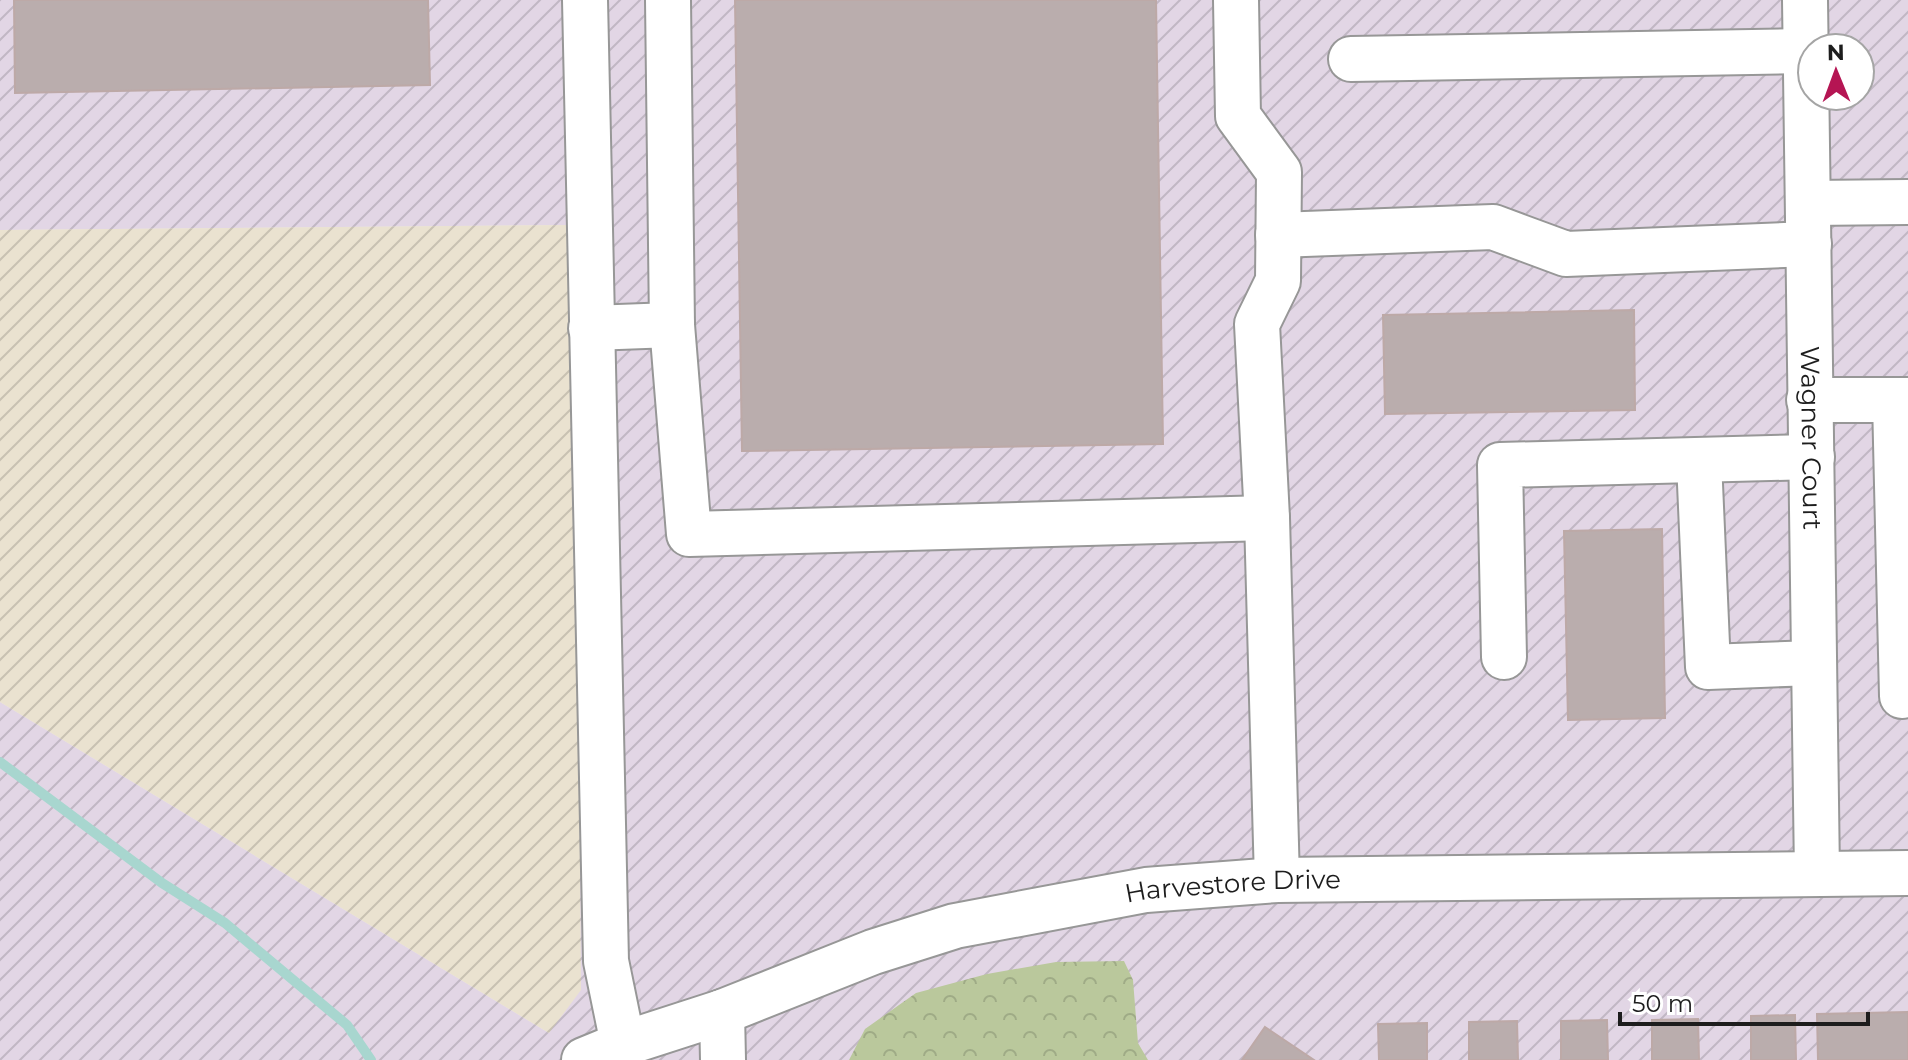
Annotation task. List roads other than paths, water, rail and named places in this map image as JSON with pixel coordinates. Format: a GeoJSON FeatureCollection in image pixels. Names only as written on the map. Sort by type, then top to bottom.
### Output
{"type":"FeatureCollection","features":[{"type":"Feature","properties":{"kind":"street"},"geometry":{"type":"LineString","coordinates":[[585,0],[606,961],[623,1044]]}},
{"type":"Feature","properties":{"kind":"street"},"geometry":{"type":"LineString","coordinates":[[668,0],[672,325],[689,534],[1267,518]]}},
{"type":"Feature","properties":{"kind":"street"},"geometry":{"type":"LineString","coordinates":[[1236,0],[1238,116],[1279,172],[1278,281],[1257,324],[1267,518],[1277,880]]}},
{"type":"Feature","properties":{"kind":"street","name":"Wagner Court"},"geometry":{"type":"LineString","coordinates":[[1804,32],[1805,0]]}},
{"type":"Feature","properties":{"kind":"street"},"geometry":{"type":"LineString","coordinates":[[1351,59],[1796,51]]}},
{"type":"Feature","properties":{"kind":"street","name":"Wagner Court"},"geometry":{"type":"LineString","coordinates":[[1806,112],[1817,874]]}},
{"type":"Feature","properties":{"kind":"street"},"geometry":{"type":"LineString","coordinates":[[1278,235],[1493,227],[1566,254],[1809,224],[1908,202]]}},
{"type":"Feature","properties":{"kind":"street"},"geometry":{"type":"LineString","coordinates":[[591,328],[672,325]]}},
{"type":"Feature","properties":{"kind":"street"},"geometry":{"type":"LineString","coordinates":[[1809,400],[1901,400],[1902,696]]}},
{"type":"Feature","properties":{"kind":"street"},"geometry":{"type":"LineString","coordinates":[[1504,657],[1500,465],[1812,457]]}},
{"type":"Feature","properties":{"kind":"street"},"geometry":{"type":"LineString","coordinates":[[1699,461],[1708,667],[1814,663]]}},
{"type":"Feature","properties":{"kind":"street","name":"Harvestore Drive"},"geometry":{"type":"LineString","coordinates":[[584,1060],[722,1012],[873,952],[955,926],[1146,890],[1277,880],[1908,873]]}},
{"type":"Feature","properties":{"kind":"street"},"geometry":{"type":"LineString","coordinates":[[722,1012],[723,1060]]}},
{"type":"Feature","properties":{"kind":"waterway"},"geometry":{"type":"LineString","coordinates":[[0,762],[162,883],[225,923],[347,1025],[371,1060]]}}]}
